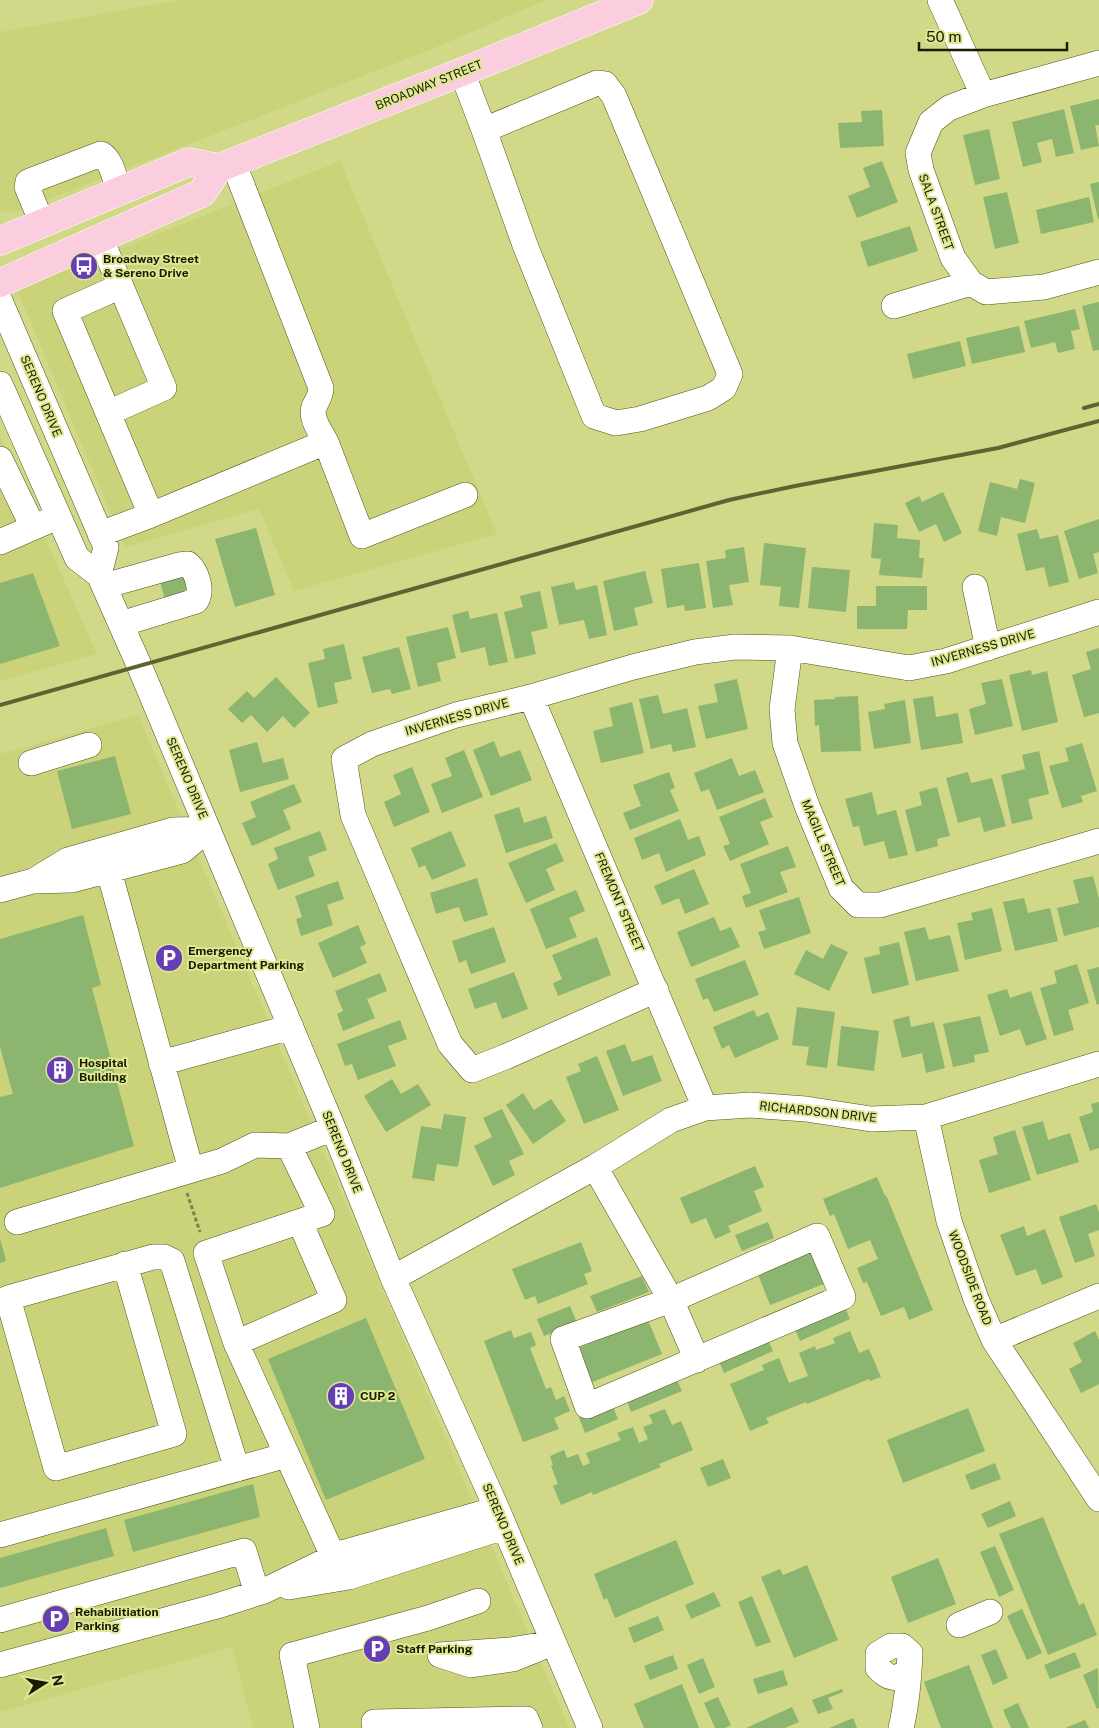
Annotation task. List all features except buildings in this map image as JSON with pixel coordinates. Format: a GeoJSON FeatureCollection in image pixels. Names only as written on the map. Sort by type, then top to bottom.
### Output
{"type":"FeatureCollection","features":[{"type":"Feature","properties":{"kind":"main road","name":"BROADWAY STREET"},"geometry":{"type":"LineString","coordinates":[[226,165],[639,0]]}},
{"type":"Feature","properties":{"kind":"main road"},"geometry":{"type":"LineString","coordinates":[[0,241],[189,162],[226,165]]}},
{"type":"Feature","properties":{"kind":"main road"},"geometry":{"type":"LineString","coordinates":[[0,283],[202,193],[226,165]]}},
{"type":"Feature","properties":{"kind":"street"},"geometry":{"type":"LineString","coordinates":[[940,0],[983,95]]}},
{"type":"Feature","properties":{"kind":"street","name":"SALA STREET"},"geometry":{"type":"LineString","coordinates":[[971,283],[953,258],[921,170],[918,154],[931,122],[949,108],[983,95],[1099,64]]}},
{"type":"Feature","properties":{"kind":"street"},"geometry":{"type":"LineString","coordinates":[[462,72],[525,245],[594,416],[616,423],[640,419],[708,398],[724,388],[730,374],[614,96],[605,84],[598,83],[484,130]]}},
{"type":"Feature","properties":{"kind":"street"},"geometry":{"type":"LineString","coordinates":[[42,223],[28,187],[28,182],[30,181],[102,154],[109,163],[119,191]]}},
{"type":"Feature","properties":{"kind":"street"},"geometry":{"type":"LineString","coordinates":[[226,165],[321,388],[321,395],[314,409],[314,417],[326,442],[362,536],[466,495]]}},
{"type":"Feature","properties":{"kind":"street"},"geometry":{"type":"LineString","coordinates":[[100,237],[164,388],[108,414]]}},
{"type":"Feature","properties":{"kind":"street"},"geometry":{"type":"LineString","coordinates":[[894,306],[971,283],[986,292],[1044,287],[1092,274]]}},
{"type":"Feature","properties":{"kind":"street"},"geometry":{"type":"LineString","coordinates":[[121,286],[65,311],[151,515]]}},
{"type":"Feature","properties":{"kind":"street","name":"SERENO DRIVE"},"geometry":{"type":"LineString","coordinates":[[0,301],[106,547],[101,580]]}},
{"type":"Feature","properties":{"kind":"street","name":"SERENO DRIVE"},"geometry":{"type":"LineString","coordinates":[[2,392],[77,558],[101,580],[121,624],[291,1027],[393,1278],[501,1518],[590,1728]]}},
{"type":"Feature","properties":{"kind":"street"},"geometry":{"type":"LineString","coordinates":[[100,534],[151,515],[326,442]]}},
{"type":"Feature","properties":{"kind":"street"},"geometry":{"type":"LineString","coordinates":[[0,459],[34,528]]}},
{"type":"Feature","properties":{"kind":"street"},"geometry":{"type":"LineString","coordinates":[[0,542],[59,515]]}},
{"type":"Feature","properties":{"kind":"street"},"geometry":{"type":"LineString","coordinates":[[101,580],[153,572],[179,565],[188,564],[193,569],[197,579],[199,596],[196,601],[121,624]]}},
{"type":"Feature","properties":{"kind":"street"},"geometry":{"type":"LineString","coordinates":[[153,572],[163,611]]}},
{"type":"Feature","properties":{"kind":"street"},"geometry":{"type":"LineString","coordinates":[[975,587],[988,648]]}},
{"type":"Feature","properties":{"kind":"street","name":"INVERNESS DRIVE"},"geometry":{"type":"LineString","coordinates":[[656,990],[472,1070],[450,1044],[353,815],[344,759],[372,744],[456,715],[531,697],[632,667],[695,652],[735,647],[790,648],[909,668],[946,661],[1099,612]]}},
{"type":"Feature","properties":{"kind":"street","name":"MAGILL STREET"},"geometry":{"type":"LineString","coordinates":[[790,648],[782,710],[785,743],[807,806],[841,888],[858,905],[880,905],[1099,842]]}},
{"type":"Feature","properties":{"kind":"street","name":"FREMONT STREET"},"geometry":{"type":"LineString","coordinates":[[531,697],[705,1108]]}},
{"type":"Feature","properties":{"kind":"street"},"geometry":{"type":"LineString","coordinates":[[31,763],[89,745]]}},
{"type":"Feature","properties":{"kind":"street"},"geometry":{"type":"LineString","coordinates":[[33,881],[68,860],[173,830],[208,830]]}},
{"type":"Feature","properties":{"kind":"street"},"geometry":{"type":"LineString","coordinates":[[0,890],[33,881],[72,880],[182,851],[208,830]]}},
{"type":"Feature","properties":{"kind":"street"},"geometry":{"type":"LineString","coordinates":[[109,871],[161,1063],[186,1172]]}},
{"type":"Feature","properties":{"kind":"street"},"geometry":{"type":"LineString","coordinates":[[161,1063],[291,1027]]}},
{"type":"Feature","properties":{"kind":"street","name":"RICHARDSON DRIVE"},"geometry":{"type":"LineString","coordinates":[[393,1278],[595,1167],[671,1120],[705,1108],[750,1105],[806,1109],[871,1119],[926,1117],[1099,1064]]}},
{"type":"Feature","properties":{"kind":"street","name":"WOODSIDE ROAD"},"geometry":{"type":"LineString","coordinates":[[926,1117],[949,1221],[976,1299],[994,1340],[1099,1499]]}},
{"type":"Feature","properties":{"kind":"street"},"geometry":{"type":"LineString","coordinates":[[17,1222],[222,1161],[255,1145],[288,1146],[333,1128]]}},
{"type":"Feature","properties":{"kind":"street"},"geometry":{"type":"LineString","coordinates":[[288,1146],[322,1214],[206,1253],[236,1343],[338,1568]]}},
{"type":"Feature","properties":{"kind":"street"},"geometry":{"type":"LineString","coordinates":[[595,1167],[671,1300],[697,1360]]}},
{"type":"Feature","properties":{"kind":"street"},"geometry":{"type":"LineString","coordinates":[[236,1343],[334,1300],[300,1222]]}},
{"type":"Feature","properties":{"kind":"street"},"geometry":{"type":"LineString","coordinates":[[817,1236],[843,1297],[586,1406],[563,1339],[671,1300],[817,1236]]}},
{"type":"Feature","properties":{"kind":"street"},"geometry":{"type":"LineString","coordinates":[[125,1264],[174,1434],[56,1468],[8,1298],[125,1264],[153,1257],[164,1257],[172,1260],[238,1468]]}},
{"type":"Feature","properties":{"kind":"street"},"geometry":{"type":"LineString","coordinates":[[994,1340],[1099,1296]]}},
{"type":"Feature","properties":{"kind":"street"},"geometry":{"type":"LineString","coordinates":[[0,1535],[287,1455]]}},
{"type":"Feature","properties":{"kind":"street"},"geometry":{"type":"LineString","coordinates":[[338,1568],[342,1553],[501,1518]]}},
{"type":"Feature","properties":{"kind":"street"},"geometry":{"type":"LineString","coordinates":[[0,1620],[244,1552],[261,1592]]}},
{"type":"Feature","properties":{"kind":"street"},"geometry":{"type":"LineString","coordinates":[[0,1665],[208,1608],[338,1568]]}},
{"type":"Feature","properties":{"kind":"street"},"geometry":{"type":"LineString","coordinates":[[306,1728],[292,1656],[428,1618],[478,1601]]}},
{"type":"Feature","properties":{"kind":"street"},"geometry":{"type":"LineString","coordinates":[[959,1626],[990,1612]]}},
{"type":"Feature","properties":{"kind":"street"},"geometry":{"type":"LineString","coordinates":[[428,1618],[440,1655],[471,1665],[513,1659],[553,1643]]}},
{"type":"Feature","properties":{"kind":"street"},"geometry":{"type":"LineString","coordinates":[[900,1728],[905,1711],[910,1671]]}},
{"type":"Feature","properties":{"kind":"street"},"geometry":{"type":"LineString","coordinates":[[375,1728],[374,1722],[526,1719],[530,1728]]}},
{"type":"Feature","properties":{"kind":"path"},"geometry":{"type":"LineString","coordinates":[[186,1172],[206,1253]]}},
{"type":"Feature","properties":{"kind":"shaded area"},"geometry":{"type":"Polygon","coordinates":[[[180,0],[546,0],[442,45],[21,210],[7,213],[0,211],[0,32],[180,0]]]}},
{"type":"Feature","properties":{"kind":"shaded area"},"geometry":{"type":"Polygon","coordinates":[[[340,161],[497,534],[294,591],[259,509],[125,547],[17,290],[340,161]]]}},
{"type":"Feature","properties":{"kind":"shaded area"},"geometry":{"type":"Polygon","coordinates":[[[0,436],[97,654],[0,681],[0,436]]]}},
{"type":"Feature","properties":{"kind":"shaded area"},"geometry":{"type":"Polygon","coordinates":[[[138,715],[569,1728],[253,1728],[232,1647],[0,1712],[0,754],[138,715]]]}},
{"type":"Feature","properties":{"kind":"railway"},"geometry":{"type":"LineString","coordinates":[[1084,408],[1099,404]]}},
{"type":"Feature","properties":{"kind":"railway"},"geometry":{"type":"LineString","coordinates":[[0,705],[729,500],[998,448],[1099,421]]}},
{"type":"Feature","properties":{"kind":"place","name":"Broadway Street & Sereno Drive"},"geometry":{"type":"Point","coordinates":[84,266]}},
{"type":"Feature","properties":{"kind":"place","name":"Emergency Department Parking"},"geometry":{"type":"Point","coordinates":[169,958]}},
{"type":"Feature","properties":{"kind":"place","name":"Hospital Building"},"geometry":{"type":"Point","coordinates":[60,1070]}},
{"type":"Feature","properties":{"kind":"place","name":"CUP 2"},"geometry":{"type":"Point","coordinates":[341,1396]}},
{"type":"Feature","properties":{"kind":"place","name":"Rehabilitiation Parking"},"geometry":{"type":"Point","coordinates":[56,1619]}},
{"type":"Feature","properties":{"kind":"place","name":"Staff Parking"},"geometry":{"type":"Point","coordinates":[377,1649]}}]}
